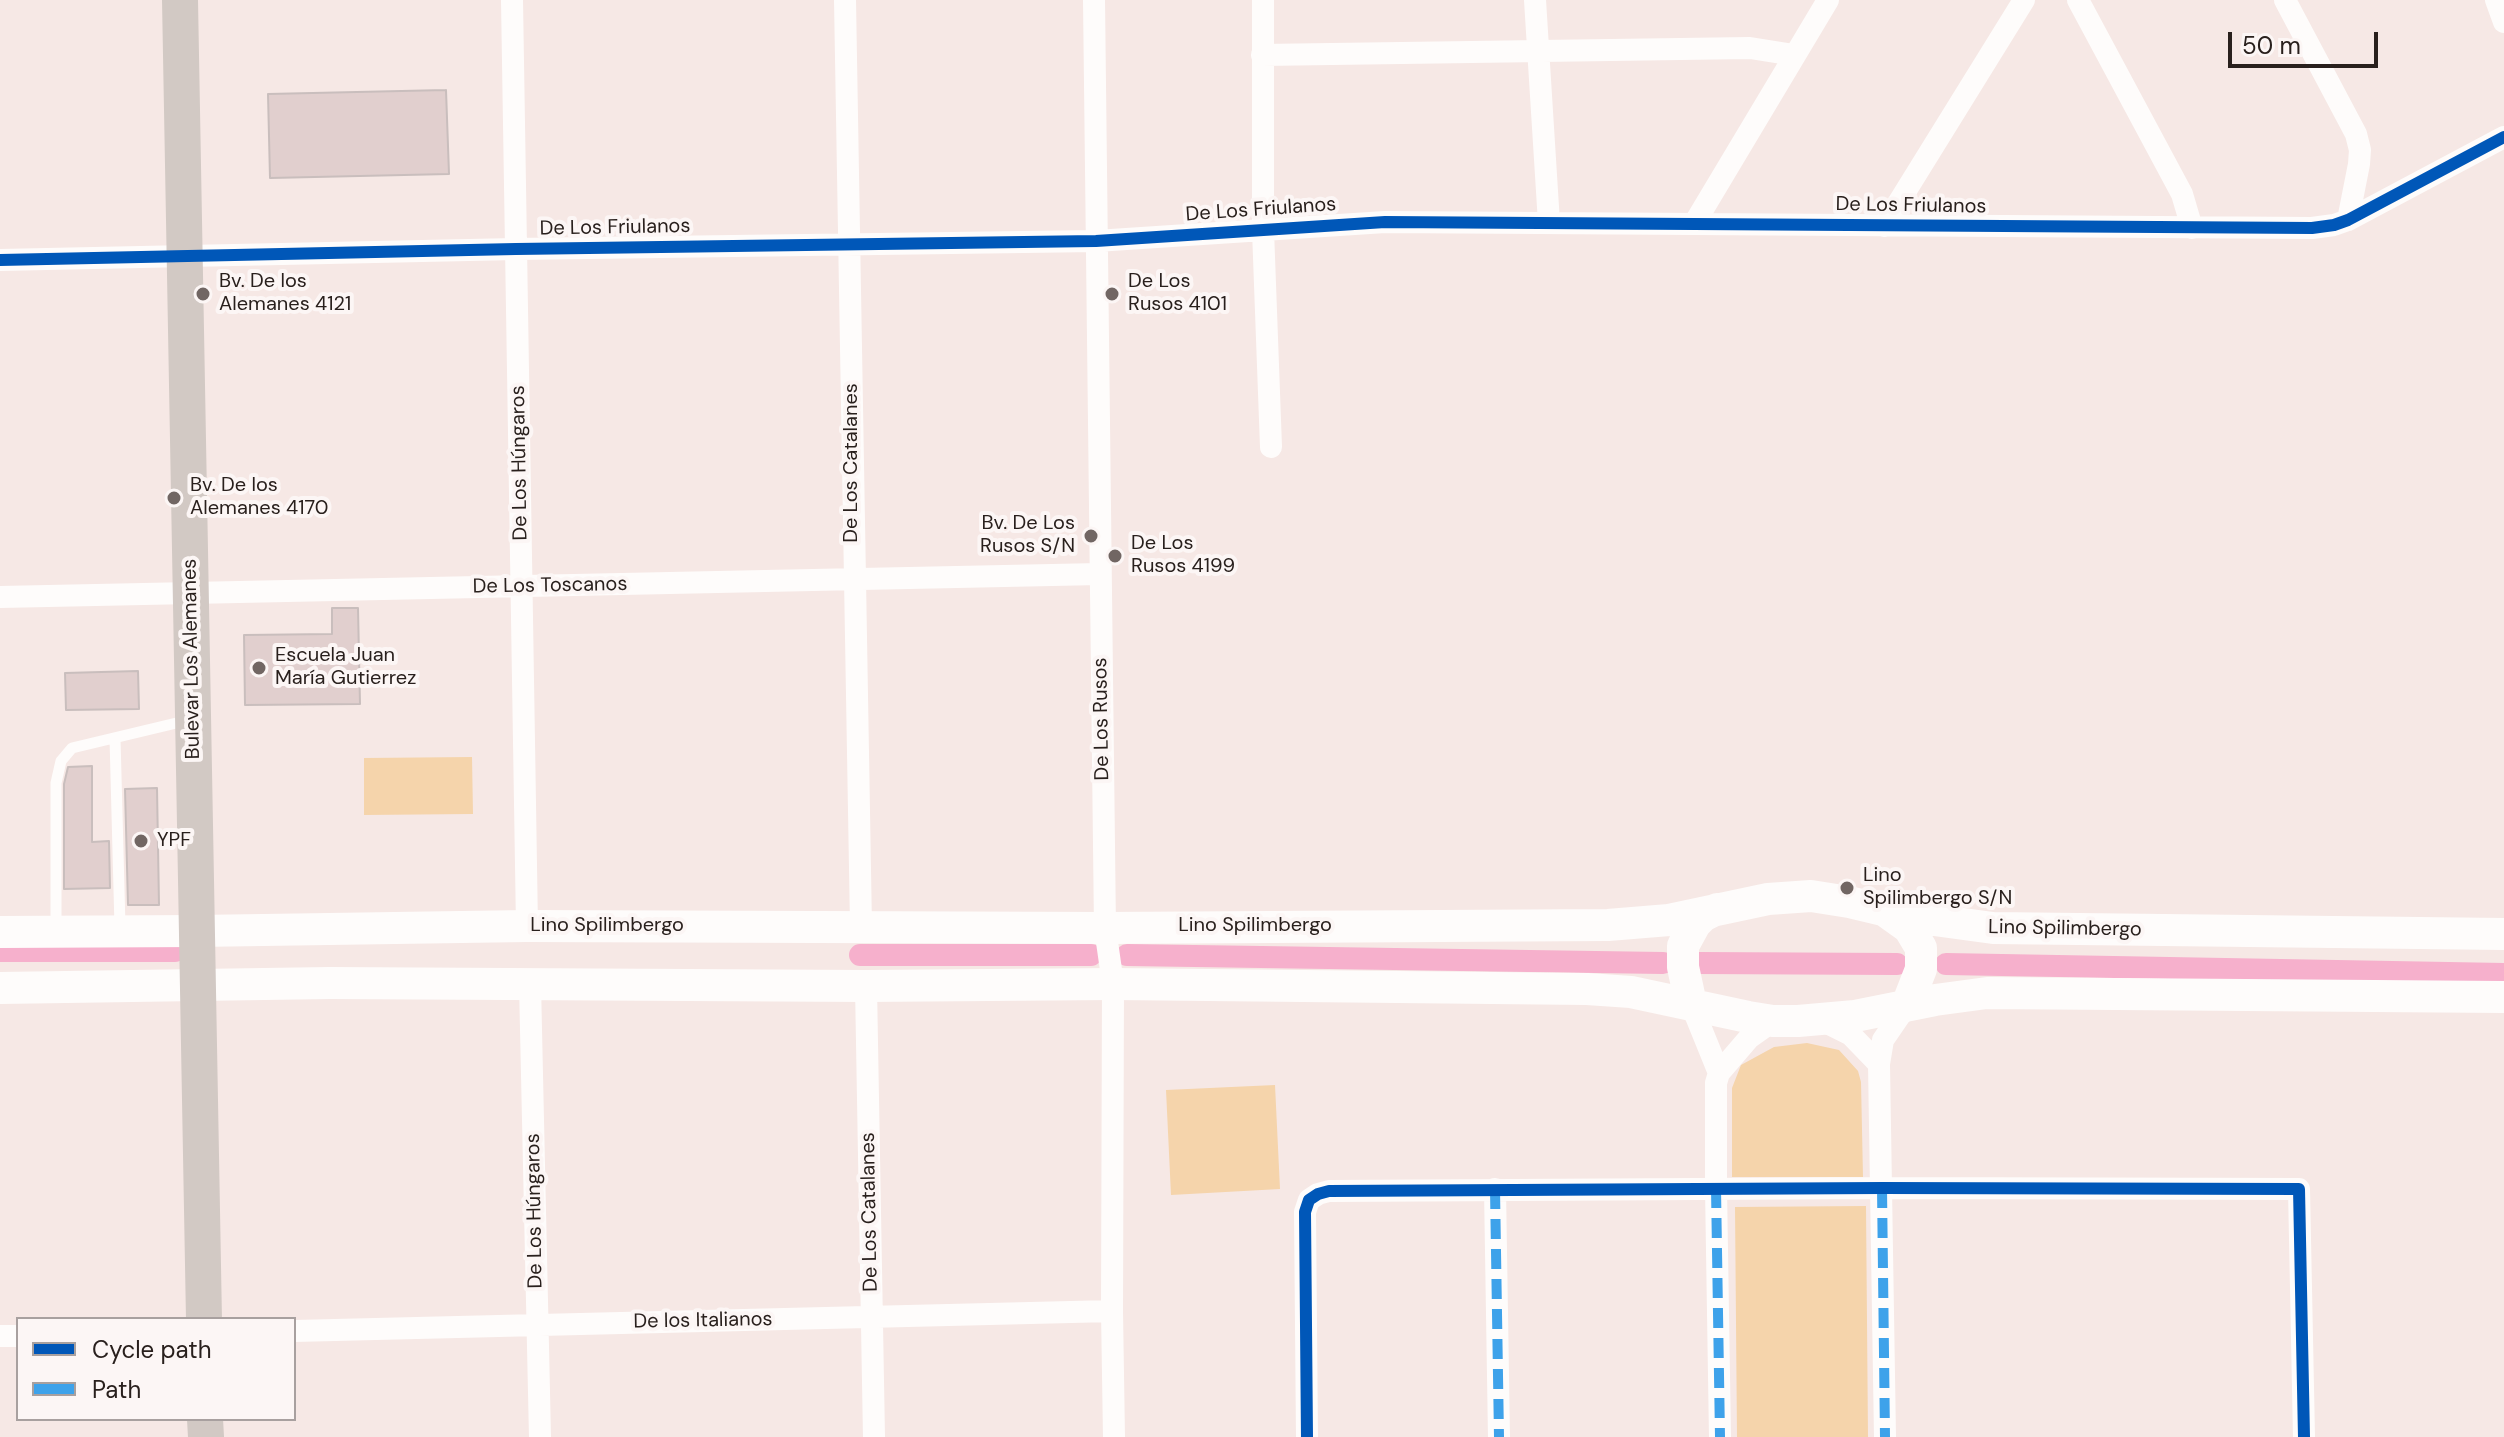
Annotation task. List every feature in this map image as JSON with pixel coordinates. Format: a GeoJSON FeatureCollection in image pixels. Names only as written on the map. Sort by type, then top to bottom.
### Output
{"type":"FeatureCollection","features":[{"type":"Feature","properties":{"kind":"main road","name":"Bulevar Los Alemanes"},"geometry":{"type":"LineString","coordinates":[[180,0],[204,1317]]}},
{"type":"Feature","properties":{"kind":"main road","name":"Lino Spilimbergo"},"geometry":{"type":"LineString","coordinates":[[0,932],[527,926],[1105,928],[1608,925],[1669,920],[1768,899],[1811,896],[1955,924],[2016,929],[2504,934]]}},
{"type":"Feature","properties":{"kind":"main road"},"geometry":{"type":"LineString","coordinates":[[1691,1004],[1683,967],[1683,946],[1695,924],[1717,909]]}},
{"type":"Feature","properties":{"kind":"main road"},"geometry":{"type":"LineString","coordinates":[[1888,912],[1909,928],[1921,948],[1921,969],[1907,1005]]}},
{"type":"Feature","properties":{"kind":"main road"},"geometry":{"type":"LineString","coordinates":[[330,930],[339,936],[348,956],[340,976],[330,983]]}},
{"type":"Feature","properties":{"kind":"main road"},"geometry":{"type":"LineString","coordinates":[[56,932],[45,954],[49,977],[56,987]]}},
{"type":"Feature","properties":{"kind":"main road"},"geometry":{"type":"LineString","coordinates":[[0,988],[330,983],[1113,984],[1599,990],[1631,992],[1773,1021],[1823,1021],[1987,993],[2504,997]]}},
{"type":"Feature","properties":{"kind":"street","name":"De Los Húngaros"},"geometry":{"type":"LineString","coordinates":[[512,0],[527,926]]}},
{"type":"Feature","properties":{"kind":"street","name":"De Los Catalanes"},"geometry":{"type":"LineString","coordinates":[[845,0],[861,926]]}},
{"type":"Feature","properties":{"kind":"street","name":"De Los Rusos"},"geometry":{"type":"LineString","coordinates":[[1094,0],[1105,928],[1113,984],[1114,1437]]}},
{"type":"Feature","properties":{"kind":"street"},"geometry":{"type":"LineString","coordinates":[[1263,0],[1263,230],[1271,447]]}},
{"type":"Feature","properties":{"kind":"street"},"geometry":{"type":"LineString","coordinates":[[1535,0],[1549,223]]}},
{"type":"Feature","properties":{"kind":"street"},"geometry":{"type":"LineString","coordinates":[[1694,224],[1828,0]]}},
{"type":"Feature","properties":{"kind":"street"},"geometry":{"type":"LineString","coordinates":[[1884,226],[2024,0]]}},
{"type":"Feature","properties":{"kind":"street"},"geometry":{"type":"LineString","coordinates":[[2078,0],[2182,194],[2192,228]]}},
{"type":"Feature","properties":{"kind":"street"},"geometry":{"type":"LineString","coordinates":[[2285,0],[2356,134],[2359,164],[2348,220]]}},
{"type":"Feature","properties":{"kind":"street"},"geometry":{"type":"LineString","coordinates":[[2496,0],[2504,22]]}},
{"type":"Feature","properties":{"kind":"street"},"geometry":{"type":"LineString","coordinates":[[1262,55],[1750,48],[1794,55]]}},
{"type":"Feature","properties":{"kind":"street","name":"De Los Friulanos"},"geometry":{"type":"LineString","coordinates":[[0,260],[1096,241],[1360,223],[2312,228],[2348,220],[2504,137]]}},
{"type":"Feature","properties":{"kind":"street","name":"De Los Toscanos"},"geometry":{"type":"LineString","coordinates":[[0,597],[1100,574]]}},
{"type":"Feature","properties":{"kind":"street","name":"De Los Húngaros"},"geometry":{"type":"LineString","coordinates":[[530,984],[540,1437]]}},
{"type":"Feature","properties":{"kind":"street","name":"De Los Catalanes"},"geometry":{"type":"LineString","coordinates":[[866,986],[874,1437]]}},
{"type":"Feature","properties":{"kind":"street"},"geometry":{"type":"LineString","coordinates":[[1691,1004],[1719,1073]]}},
{"type":"Feature","properties":{"kind":"street"},"geometry":{"type":"LineString","coordinates":[[1885,1437],[1879,1064],[1883,1040],[1907,1005]]}},
{"type":"Feature","properties":{"kind":"street"},"geometry":{"type":"LineString","coordinates":[[1720,1437],[1716,1083],[1719,1073],[1749,1038],[1773,1021]]}},
{"type":"Feature","properties":{"kind":"street"},"geometry":{"type":"LineString","coordinates":[[1823,1021],[1851,1035],[1879,1064]]}},
{"type":"Feature","properties":{"kind":"street"},"geometry":{"type":"LineString","coordinates":[[1307,1437],[1305,1212],[1309,1200],[1318,1194],[1329,1191],[1495,1189],[1882,1188],[2299,1189],[2304,1437]]}},
{"type":"Feature","properties":{"kind":"street"},"geometry":{"type":"LineString","coordinates":[[1495,1189],[1499,1437]]}},
{"type":"Feature","properties":{"kind":"street","name":"De los Italianos"},"geometry":{"type":"LineString","coordinates":[[296,1331],[1112,1311]]}},
{"type":"Feature","properties":{"kind":"lane"},"geometry":{"type":"LineString","coordinates":[[56,932],[56,783],[61,761],[72,748],[193,719]]}},
{"type":"Feature","properties":{"kind":"lane"},"geometry":{"type":"LineString","coordinates":[[115,738],[120,932]]}},
{"type":"Feature","properties":{"kind":"shaded area"},"geometry":{"type":"Polygon","coordinates":[[[472,757],[473,814],[364,815],[364,758],[472,757]]]}},
{"type":"Feature","properties":{"kind":"shaded area"},"geometry":{"type":"Polygon","coordinates":[[[1807,1043],[1839,1050],[1858,1071],[1861,1082],[1863,1177],[1732,1177],[1732,1088],[1741,1065],[1774,1047],[1807,1043]]]}},
{"type":"Feature","properties":{"kind":"shaded area"},"geometry":{"type":"Polygon","coordinates":[[[1275,1085],[1280,1189],[1171,1195],[1166,1090],[1275,1085]]]}},
{"type":"Feature","properties":{"kind":"shaded area"},"geometry":{"type":"Polygon","coordinates":[[[1866,1206],[1868,1437],[1737,1437],[1735,1207],[1866,1206]]]}},
{"type":"Feature","properties":{"kind":"building"},"geometry":{"type":"Polygon","coordinates":[[[446,90],[449,174],[270,178],[268,94],[446,90]]]}},
{"type":"Feature","properties":{"kind":"building"},"geometry":{"type":"Polygon","coordinates":[[[332,608],[358,608],[360,704],[245,705],[244,635],[332,634],[332,608]]]}},
{"type":"Feature","properties":{"kind":"building"},"geometry":{"type":"Polygon","coordinates":[[[138,671],[139,709],[66,710],[65,673],[138,671]]]}},
{"type":"Feature","properties":{"kind":"building"},"geometry":{"type":"Polygon","coordinates":[[[92,766],[92,842],[109,841],[110,888],[64,889],[64,784],[68,767],[92,766]]]}},
{"type":"Feature","properties":{"kind":"building"},"geometry":{"type":"Polygon","coordinates":[[[157,788],[159,905],[128,905],[125,789],[157,788]]]}},
{"type":"Feature","properties":{"kind":"waterway"},"geometry":{"type":"LineString","coordinates":[[0,951],[175,951]]}},
{"type":"Feature","properties":{"kind":"waterway"},"geometry":{"type":"LineString","coordinates":[[860,955],[1091,955]]}},
{"type":"Feature","properties":{"kind":"waterway"},"geometry":{"type":"LineString","coordinates":[[1127,955],[1663,963]]}},
{"type":"Feature","properties":{"kind":"waterway"},"geometry":{"type":"LineString","coordinates":[[1698,963],[1897,964]]}},
{"type":"Feature","properties":{"kind":"waterway"},"geometry":{"type":"LineString","coordinates":[[1946,964],[2504,974]]}},
{"type":"Feature","properties":{"kind":"marked path"},"geometry":{"type":"LineString","coordinates":[[1716,1188],[1720,1437]]}},
{"type":"Feature","properties":{"kind":"marked path"},"geometry":{"type":"LineString","coordinates":[[1882,1188],[1885,1437]]}},
{"type":"Feature","properties":{"kind":"marked path"},"geometry":{"type":"LineString","coordinates":[[1495,1189],[1499,1437]]}},
{"type":"Feature","properties":{"kind":"cycle path"},"geometry":{"type":"LineString","coordinates":[[0,260],[1096,241],[1385,222],[2312,228],[2348,220],[2504,137]]}},
{"type":"Feature","properties":{"kind":"cycle path"},"geometry":{"type":"LineString","coordinates":[[1307,1437],[1305,1212],[1309,1200],[1318,1194],[1329,1191],[1882,1188],[2299,1189],[2304,1437]]}},
{"type":"Feature","properties":{"kind":"place","name":"Bv. De los Alemanes 4121"},"geometry":{"type":"Point","coordinates":[203,294]}},
{"type":"Feature","properties":{"kind":"place","name":"De Los Rusos 4101"},"geometry":{"type":"Point","coordinates":[1112,294]}},
{"type":"Feature","properties":{"kind":"place","name":"Bv. De los Alemanes 4170"},"geometry":{"type":"Point","coordinates":[174,498]}},
{"type":"Feature","properties":{"kind":"place","name":"Bv. De Los Rusos S/N"},"geometry":{"type":"Point","coordinates":[1091,536]}},
{"type":"Feature","properties":{"kind":"place","name":"De Los Rusos 4199"},"geometry":{"type":"Point","coordinates":[1115,556]}},
{"type":"Feature","properties":{"kind":"place","name":"Escuela Juan María Gutierrez"},"geometry":{"type":"Point","coordinates":[259,668]}},
{"type":"Feature","properties":{"kind":"place","name":"YPF"},"geometry":{"type":"Point","coordinates":[141,841]}},
{"type":"Feature","properties":{"kind":"place","name":"Lino Spilimbergo S/N"},"geometry":{"type":"Point","coordinates":[1847,888]}}]}
